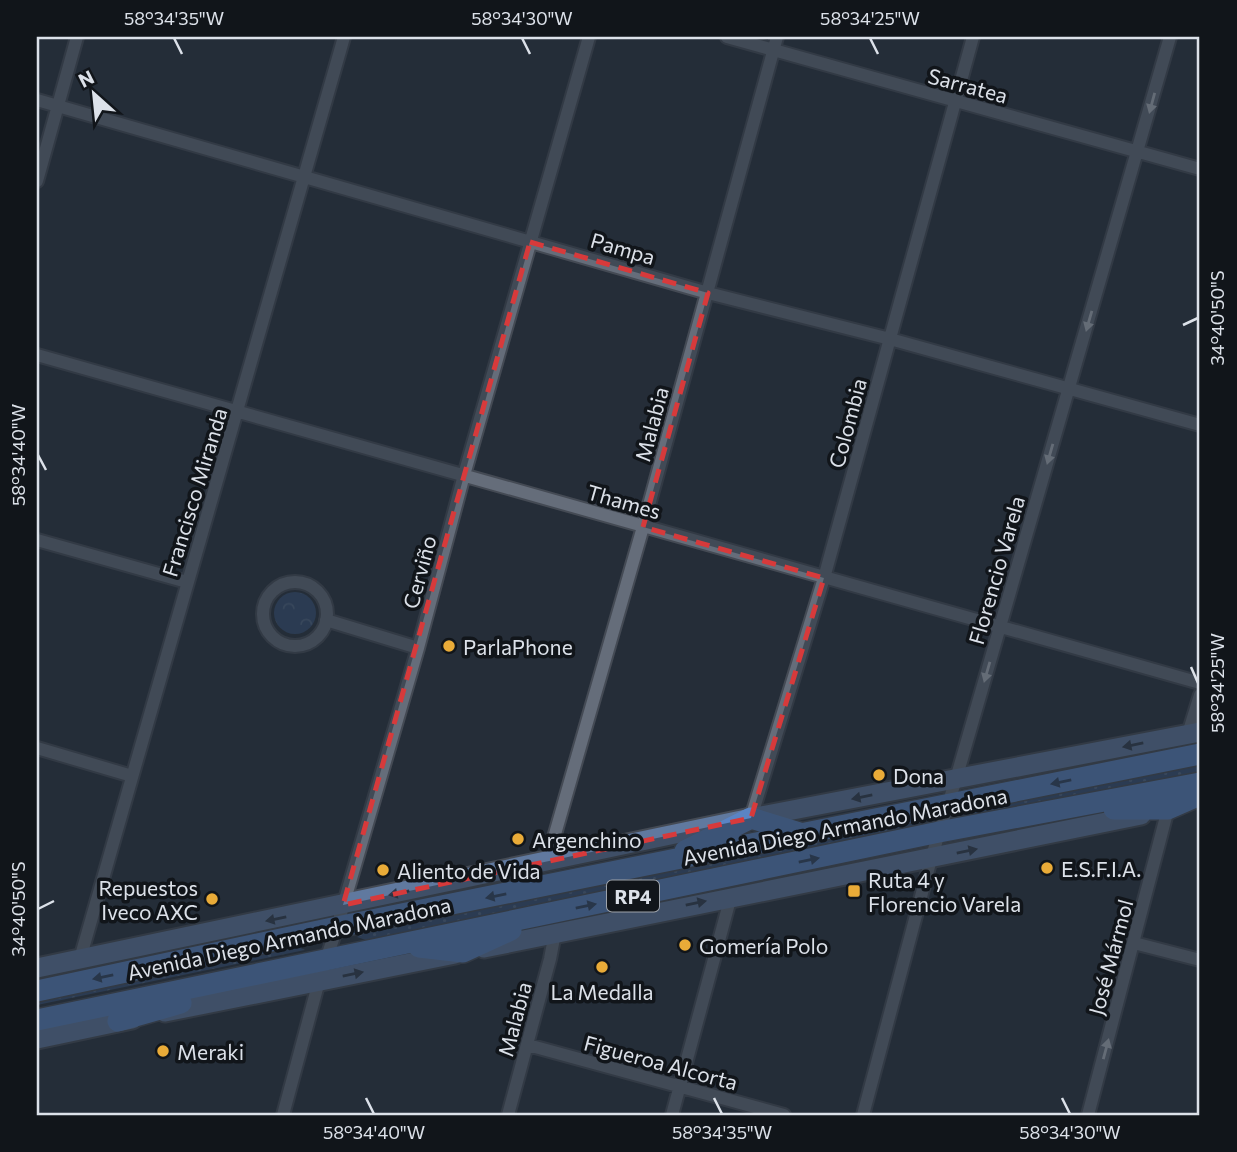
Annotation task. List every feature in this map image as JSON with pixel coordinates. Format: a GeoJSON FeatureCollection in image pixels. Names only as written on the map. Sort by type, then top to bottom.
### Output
{"type":"FeatureCollection","features":[{"type":"Feature","properties":{"kind":"main road","name":"Avenida Diego Armando Maradona"},"geometry":{"type":"LineString","coordinates":[[37,991],[337,927],[1200,754]]}},
{"type":"Feature","properties":{"kind":"main road","name":"Avenida Diego Armando Maradona"},"geometry":{"type":"LineString","coordinates":[[37,1020],[399,945],[550,924],[939,832],[1200,783]]}},
{"type":"Feature","properties":{"kind":"main road"},"geometry":{"type":"LineString","coordinates":[[1063,809],[1168,809],[1200,795]]}},
{"type":"Feature","properties":{"kind":"main road"},"geometry":{"type":"LineString","coordinates":[[660,863],[751,818],[806,834]]}},
{"type":"Feature","properties":{"kind":"main road"},"geometry":{"type":"LineString","coordinates":[[399,945],[463,952],[550,924]]}},
{"type":"Feature","properties":{"kind":"main road"},"geometry":{"type":"LineString","coordinates":[[118,1021],[327,960]]}},
{"type":"Feature","properties":{"kind":"street"},"geometry":{"type":"LineString","coordinates":[[37,181],[77,37]]}},
{"type":"Feature","properties":{"kind":"street","name":"Francisco Miranda"},"geometry":{"type":"LineString","coordinates":[[80,959],[344,37]]}},
{"type":"Feature","properties":{"kind":"street","name":"Cerviño"},"geometry":{"type":"LineString","coordinates":[[282,1115],[418,648],[464,475],[589,37]]}},
{"type":"Feature","properties":{"kind":"street","name":"Sarratea"},"geometry":{"type":"LineString","coordinates":[[727,37],[1200,169]]}},
{"type":"Feature","properties":{"kind":"street","name":"Malabia"},"geometry":{"type":"LineString","coordinates":[[547,862],[643,527],[777,37]]}},
{"type":"Feature","properties":{"kind":"street","name":"Colombia"},"geometry":{"type":"LineString","coordinates":[[751,818],[824,578],[973,37]]}},
{"type":"Feature","properties":{"kind":"street","name":"Florencio Varela"},"geometry":{"type":"LineString","coordinates":[[863,1115],[931,859],[1170,37]]}},
{"type":"Feature","properties":{"kind":"street","name":"Pampa"},"geometry":{"type":"LineString","coordinates":[[37,100],[708,293],[890,339],[1200,425]]}},
{"type":"Feature","properties":{"kind":"street","name":"Thames"},"geometry":{"type":"LineString","coordinates":[[37,355],[1200,683]]}},
{"type":"Feature","properties":{"kind":"street"},"geometry":{"type":"LineString","coordinates":[[37,540],[187,582]]}},
{"type":"Feature","properties":{"kind":"street"},"geometry":{"type":"LineString","coordinates":[[296,582],[307,584],[323,598],[327,609],[326,620],[317,637],[299,645],[289,645],[271,635],[263,617],[264,607],[275,589],[296,582]]}},
{"type":"Feature","properties":{"kind":"street"},"geometry":{"type":"LineString","coordinates":[[326,620],[418,648]]}},
{"type":"Feature","properties":{"kind":"street"},"geometry":{"type":"LineString","coordinates":[[1194,733],[1200,695]]}},
{"type":"Feature","properties":{"kind":"street","name":"Avenida Diego Armando Maradona"},"geometry":{"type":"LineString","coordinates":[[37,968],[751,818],[1194,733]]}},
{"type":"Feature","properties":{"kind":"street"},"geometry":{"type":"LineString","coordinates":[[37,748],[132,776]]}},
{"type":"Feature","properties":{"kind":"street","name":"Avenida Diego Armando Maradona"},"geometry":{"type":"LineString","coordinates":[[550,924],[731,896],[931,859],[1200,803]]}},
{"type":"Feature","properties":{"kind":"street","name":"José Mármol"},"geometry":{"type":"LineString","coordinates":[[1088,1115],[1168,809]]}},
{"type":"Feature","properties":{"kind":"street"},"geometry":{"type":"LineString","coordinates":[[673,1115],[731,896]]}},
{"type":"Feature","properties":{"kind":"street","name":"Malabia"},"geometry":{"type":"LineString","coordinates":[[508,1115],[527,1045],[550,924]]}},
{"type":"Feature","properties":{"kind":"street"},"geometry":{"type":"LineString","coordinates":[[1134,943],[1200,960]]}},
{"type":"Feature","properties":{"kind":"street"},"geometry":{"type":"LineString","coordinates":[[37,1039],[463,952]]}},
{"type":"Feature","properties":{"kind":"street","name":"Figueroa Alcorta"},"geometry":{"type":"LineString","coordinates":[[527,1045],[783,1115]]}},
{"type":"Feature","properties":{"kind":"highlighted area"},"geometry":{"type":"Polygon","coordinates":[[[530,242],[708,293],[643,527],[824,578],[751,818],[343,905],[530,242]]]}},
{"type":"Feature","properties":{"kind":"green space"},"geometry":{"type":"Polygon","coordinates":[[[295,592],[310,598],[316,613],[310,628],[295,634],[280,628],[274,613],[280,598],[295,592]]]}},
{"type":"Feature","properties":{"kind":"green space"},"geometry":{"type":"Polygon","coordinates":[[[1200,764],[1200,773],[981,818],[971,815],[979,809],[1200,764]]]}},
{"type":"Feature","properties":{"kind":"green space"},"geometry":{"type":"Polygon","coordinates":[[[912,819],[921,821],[914,828],[366,940],[357,937],[364,932],[912,819]]]}},
{"type":"Feature","properties":{"kind":"green space"},"geometry":{"type":"Polygon","coordinates":[[[296,946],[305,950],[37,1005],[37,999],[296,946]]]}},
{"type":"Feature","properties":{"kind":"place","name":"ParlaPhone"},"geometry":{"type":"Point","coordinates":[449,646]}},
{"type":"Feature","properties":{"kind":"place","name":"Dona"},"geometry":{"type":"Point","coordinates":[879,775]}},
{"type":"Feature","properties":{"kind":"place","name":"Argenchino"},"geometry":{"type":"Point","coordinates":[518,839]}},
{"type":"Feature","properties":{"kind":"place","name":"E.S.F.I.A."},"geometry":{"type":"Point","coordinates":[1047,868]}},
{"type":"Feature","properties":{"kind":"place","name":"Aliento de Vida"},"geometry":{"type":"Point","coordinates":[383,870]}},
{"type":"Feature","properties":{"kind":"place","name":"Ruta 4 y Florencio Varela"},"geometry":{"type":"Point","coordinates":[854,891]}},
{"type":"Feature","properties":{"kind":"place","name":"Repuestos Iveco AXC"},"geometry":{"type":"Point","coordinates":[212,899]}},
{"type":"Feature","properties":{"kind":"place","name":"Gomería Polo"},"geometry":{"type":"Point","coordinates":[685,945]}},
{"type":"Feature","properties":{"kind":"place","name":"La Medalla"},"geometry":{"type":"Point","coordinates":[602,967]}},
{"type":"Feature","properties":{"kind":"place","name":"Meraki"},"geometry":{"type":"Point","coordinates":[163,1051]}}]}
